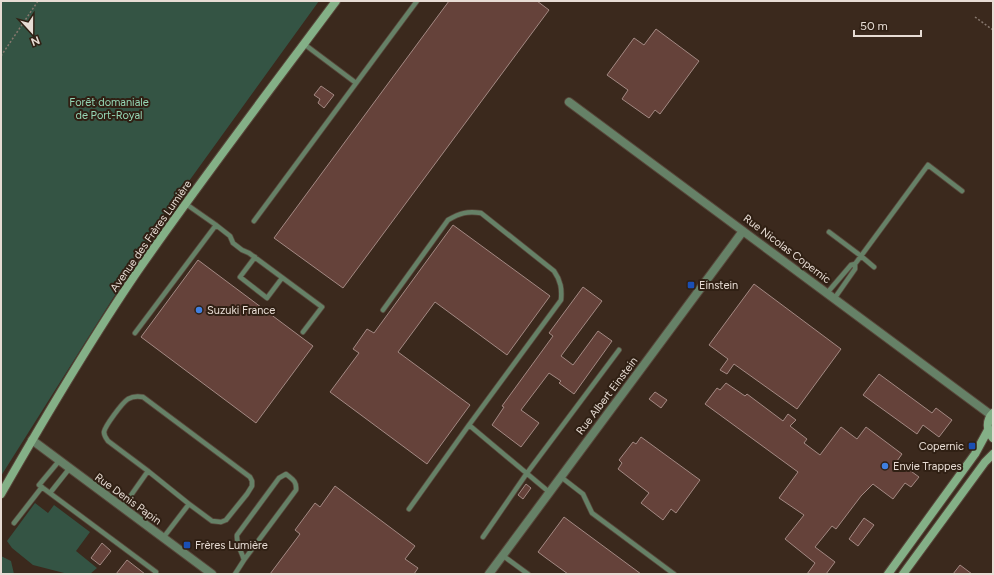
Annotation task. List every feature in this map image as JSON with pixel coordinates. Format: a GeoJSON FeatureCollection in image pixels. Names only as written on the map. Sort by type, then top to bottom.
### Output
{"type":"FeatureCollection","features":[{"type":"Feature","properties":{"kind":"street","name":"Avenue des Frères Lumière"},"geometry":{"type":"LineString","coordinates":[[1,494],[99,330],[138,272],[186,204],[336,1]]}},
{"type":"Feature","properties":{"kind":"street","name":"Rue Nicolas Copernic"},"geometry":{"type":"LineString","coordinates":[[569,102],[992,414]]}},
{"type":"Feature","properties":{"kind":"street","name":"Rue Albert Einstein"},"geometry":{"type":"LineString","coordinates":[[489,574],[743,231]]}},
{"type":"Feature","properties":{"kind":"street"},"geometry":{"type":"LineString","coordinates":[[888,574],[975,454],[988,430],[988,420],[992,414]]}},
{"type":"Feature","properties":{"kind":"street"},"geometry":{"type":"LineString","coordinates":[[988,430],[993,438]]}},
{"type":"Feature","properties":{"kind":"street","name":"Rue Denis Papin"},"geometry":{"type":"LineString","coordinates":[[32,440],[212,574]]}},
{"type":"Feature","properties":{"kind":"street"},"geometry":{"type":"LineString","coordinates":[[903,574],[985,462],[993,454]]}},
{"type":"Feature","properties":{"kind":"lane"},"geometry":{"type":"LineString","coordinates":[[254,221],[417,1]]}},
{"type":"Feature","properties":{"kind":"lane"},"geometry":{"type":"LineString","coordinates":[[304,44],[356,83]]}},
{"type":"Feature","properties":{"kind":"lane"},"geometry":{"type":"LineString","coordinates":[[827,293],[851,265],[855,264],[928,165],[962,191]]}},
{"type":"Feature","properties":{"kind":"lane"},"geometry":{"type":"LineString","coordinates":[[186,204],[230,236],[234,243],[242,250],[250,253],[322,308],[303,332]]}},
{"type":"Feature","properties":{"kind":"lane"},"geometry":{"type":"LineString","coordinates":[[383,310],[448,220],[458,214],[470,212],[481,213],[554,271],[560,280],[562,289],[561,300],[409,509]]}},
{"type":"Feature","properties":{"kind":"lane"},"geometry":{"type":"LineString","coordinates":[[135,333],[216,225]]}},
{"type":"Feature","properties":{"kind":"lane"},"geometry":{"type":"LineString","coordinates":[[829,232],[874,267]]}},
{"type":"Feature","properties":{"kind":"lane"},"geometry":{"type":"LineString","coordinates":[[255,257],[240,277],[267,298],[282,278]]}},
{"type":"Feature","properties":{"kind":"lane"},"geometry":{"type":"LineString","coordinates":[[834,298],[855,270],[855,264]]}},
{"type":"Feature","properties":{"kind":"lane"},"geometry":{"type":"LineString","coordinates":[[483,536],[527,473],[618,350]]}},
{"type":"Feature","properties":{"kind":"lane"},"geometry":{"type":"LineString","coordinates":[[137,396],[143,397],[150,402],[250,477],[252,486],[226,520],[221,522],[212,521],[148,471],[108,441],[104,432],[106,426],[126,400],[137,396]]}},
{"type":"Feature","properties":{"kind":"lane"},"geometry":{"type":"LineString","coordinates":[[469,425],[549,492]]}},
{"type":"Feature","properties":{"kind":"lane"},"geometry":{"type":"LineString","coordinates":[[14,523],[42,487],[40,485],[59,461]]}},
{"type":"Feature","properties":{"kind":"lane"},"geometry":{"type":"LineString","coordinates":[[50,493],[69,469]]}},
{"type":"Feature","properties":{"kind":"lane"},"geometry":{"type":"LineString","coordinates":[[122,508],[148,471]]}},
{"type":"Feature","properties":{"kind":"lane"},"geometry":{"type":"LineString","coordinates":[[235,574],[296,490],[295,481],[286,474],[279,478],[237,536],[236,540],[244,560]]}},
{"type":"Feature","properties":{"kind":"lane"},"geometry":{"type":"LineString","coordinates":[[561,477],[583,494],[592,514],[674,574]]}},
{"type":"Feature","properties":{"kind":"lane"},"geometry":{"type":"LineString","coordinates":[[42,487],[156,572],[155,574]]}},
{"type":"Feature","properties":{"kind":"lane"},"geometry":{"type":"LineString","coordinates":[[163,538],[189,504]]}},
{"type":"Feature","properties":{"kind":"lane"},"geometry":{"type":"LineString","coordinates":[[502,555],[528,574]]}},
{"type":"Feature","properties":{"kind":"path"},"geometry":{"type":"LineString","coordinates":[[1,56],[38,1]]}},
{"type":"Feature","properties":{"kind":"path"},"geometry":{"type":"LineString","coordinates":[[975,17],[993,30]]}},
{"type":"Feature","properties":{"kind":"green space","name":"Forêt domaniale de Port-Royal"},"geometry":{"type":"Polygon","coordinates":[[[1,1],[319,1],[171,206],[1,476],[1,1]]]}},
{"type":"Feature","properties":{"kind":"green space"},"geometry":{"type":"Polygon","coordinates":[[[35,503],[48,513],[54,505],[90,532],[76,551],[97,568],[90,574],[68,574],[33,565],[12,548],[7,541],[35,503]]]}},
{"type":"Feature","properties":{"kind":"green space"},"geometry":{"type":"Polygon","coordinates":[[[1,556],[11,561],[14,574],[1,574],[1,556]]]}},
{"type":"Feature","properties":{"kind":"building"},"geometry":{"type":"Polygon","coordinates":[[[449,1],[537,1],[549,10],[343,288],[274,238],[449,1]]]}},
{"type":"Feature","properties":{"kind":"building"},"geometry":{"type":"Polygon","coordinates":[[[656,29],[699,61],[660,114],[655,110],[649,118],[622,99],[628,90],[607,75],[634,38],[644,45],[656,29]]]}},
{"type":"Feature","properties":{"kind":"building"},"geometry":{"type":"Polygon","coordinates":[[[321,86],[334,95],[324,108],[318,103],[320,99],[314,95],[321,86]]]}},
{"type":"Feature","properties":{"kind":"building"},"geometry":{"type":"Polygon","coordinates":[[[453,225],[550,296],[507,355],[435,302],[398,352],[470,405],[427,464],[330,392],[359,353],[353,349],[367,329],[374,333],[453,225]]]}},
{"type":"Feature","properties":{"kind":"building"},"geometry":{"type":"Polygon","coordinates":[[[198,260],[313,346],[256,423],[141,337],[198,260]]]}},
{"type":"Feature","properties":{"kind":"building"},"geometry":{"type":"Polygon","coordinates":[[[754,284],[841,349],[797,409],[734,364],[727,374],[720,370],[728,359],[709,345],[754,284]]]}},
{"type":"Feature","properties":{"kind":"building"},"geometry":{"type":"Polygon","coordinates":[[[583,287],[602,301],[561,356],[573,365],[598,331],[612,341],[574,394],[559,383],[561,381],[549,373],[521,410],[539,423],[521,447],[492,425],[504,407],[502,406],[553,336],[549,333],[583,287]]]}},
{"type":"Feature","properties":{"kind":"building"},"geometry":{"type":"Polygon","coordinates":[[[879,374],[932,413],[936,408],[952,420],[939,437],[923,425],[917,434],[863,395],[879,374]]]}},
{"type":"Feature","properties":{"kind":"building"},"geometry":{"type":"Polygon","coordinates":[[[726,383],[745,396],[747,394],[783,421],[788,414],[796,420],[790,426],[807,439],[804,443],[820,455],[841,427],[857,439],[866,427],[902,454],[897,461],[919,477],[911,487],[905,483],[893,499],[873,484],[861,496],[836,529],[832,526],[815,547],[835,562],[826,574],[807,574],[815,563],[785,539],[804,515],[779,498],[798,472],[705,404],[717,388],[720,390],[726,383]]]}},
{"type":"Feature","properties":{"kind":"building"},"geometry":{"type":"Polygon","coordinates":[[[655,392],[667,400],[661,408],[649,399],[655,392]]]}},
{"type":"Feature","properties":{"kind":"building"},"geometry":{"type":"Polygon","coordinates":[[[641,437],[700,480],[676,513],[671,509],[663,520],[641,503],[649,493],[618,469],[622,463],[619,460],[633,442],[636,444],[641,437]]]}},
{"type":"Feature","properties":{"kind":"building"},"geometry":{"type":"Polygon","coordinates":[[[526,484],[531,488],[523,499],[518,495],[526,484]]]}},
{"type":"Feature","properties":{"kind":"building"},"geometry":{"type":"Polygon","coordinates":[[[335,486],[415,546],[405,559],[418,568],[414,574],[270,574],[300,534],[295,530],[315,503],[320,507],[335,486]]]}},
{"type":"Feature","properties":{"kind":"building"},"geometry":{"type":"Polygon","coordinates":[[[564,517],[641,574],[568,574],[546,558],[538,552],[564,517]]]}},
{"type":"Feature","properties":{"kind":"building"},"geometry":{"type":"Polygon","coordinates":[[[864,518],[874,525],[858,546],[849,539],[864,518]]]}},
{"type":"Feature","properties":{"kind":"building"},"geometry":{"type":"Polygon","coordinates":[[[102,543],[111,551],[100,565],[91,558],[102,543]]]}},
{"type":"Feature","properties":{"kind":"building"},"geometry":{"type":"Polygon","coordinates":[[[127,560],[145,574],[116,574],[127,560]]]}},
{"type":"Feature","properties":{"kind":"building"},"geometry":{"type":"Polygon","coordinates":[[[960,565],[972,574],[953,574],[960,565]]]}},
{"type":"Feature","properties":{"kind":"place","name":"Einstein"},"geometry":{"type":"Point","coordinates":[691,285]}},
{"type":"Feature","properties":{"kind":"place","name":"Suzuki France"},"geometry":{"type":"Point","coordinates":[199,310]}},
{"type":"Feature","properties":{"kind":"place","name":"Copernic"},"geometry":{"type":"Point","coordinates":[972,446]}},
{"type":"Feature","properties":{"kind":"place","name":"Envie Trappes"},"geometry":{"type":"Point","coordinates":[885,466]}},
{"type":"Feature","properties":{"kind":"place","name":"Frères Lumière"},"geometry":{"type":"Point","coordinates":[187,545]}}]}
